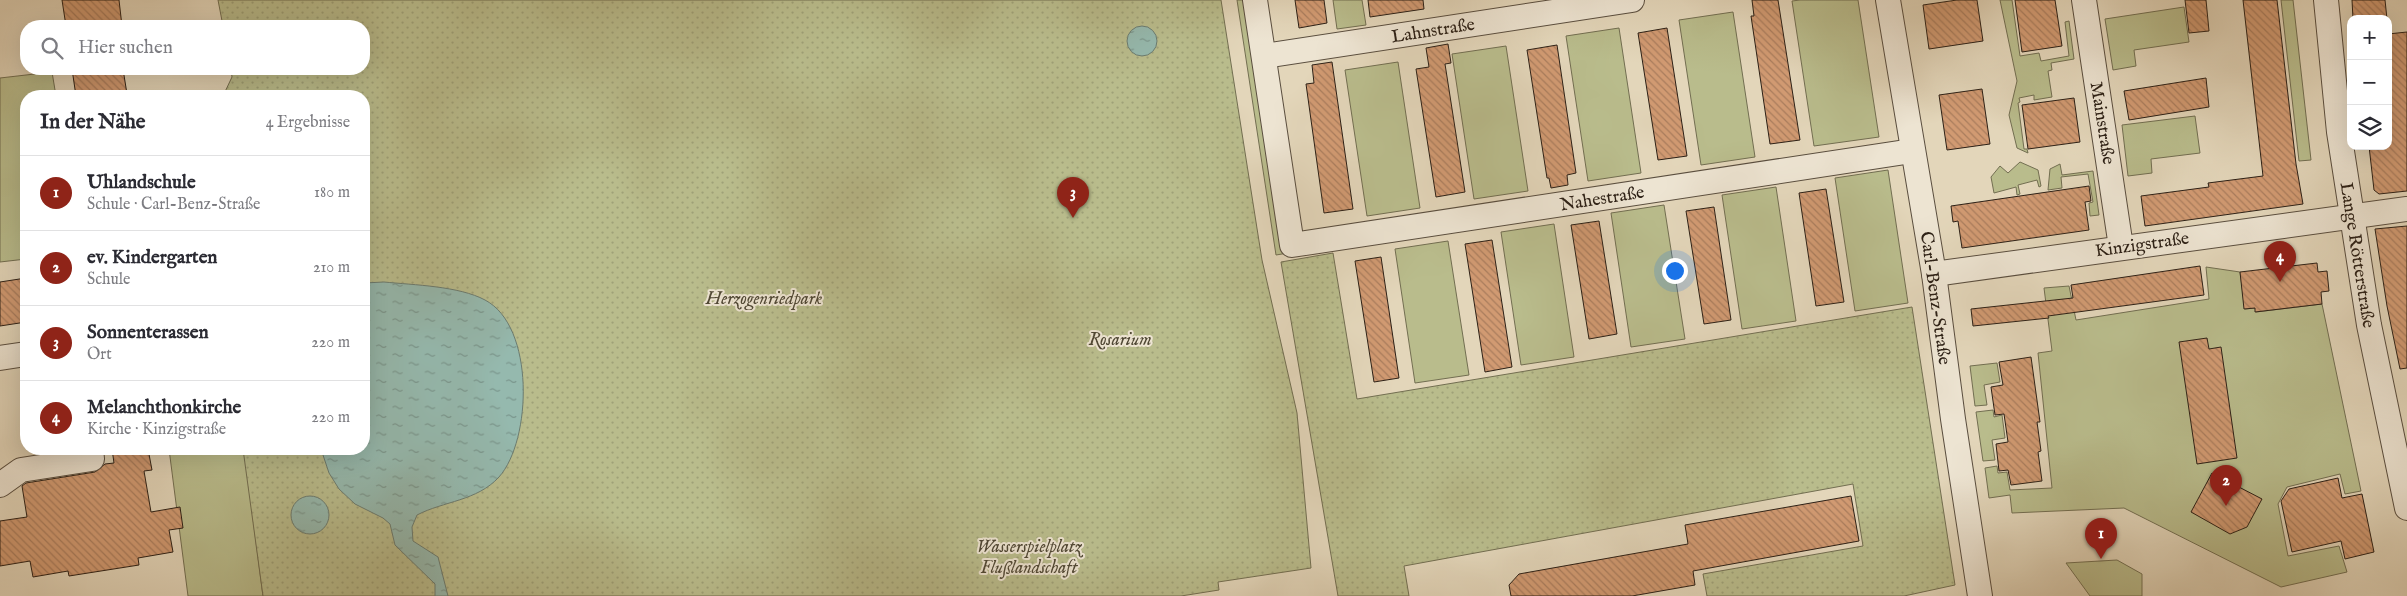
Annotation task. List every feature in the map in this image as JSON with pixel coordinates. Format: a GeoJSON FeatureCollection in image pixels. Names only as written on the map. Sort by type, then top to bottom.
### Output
{"type":"FeatureCollection","features":[{"type":"Feature","properties":{"kind":"street"},"geometry":{"type":"LineString","coordinates":[[1255,0],[1264,56]]}},
{"type":"Feature","properties":{"kind":"street","name":"Lahnstraße"},"geometry":{"type":"LineString","coordinates":[[1264,56],[1632,0]]}},
{"type":"Feature","properties":{"kind":"street","name":"Carl-Benz-Straße"},"geometry":{"type":"LineString","coordinates":[[1888,0],[1934,274],[1953,420],[1980,596]]}},
{"type":"Feature","properties":{"kind":"street","name":"Mainstraße"},"geometry":{"type":"LineString","coordinates":[[2084,0],[2121,247]]}},
{"type":"Feature","properties":{"kind":"street","name":"Lange Rötterstraße"},"geometry":{"type":"LineString","coordinates":[[2326,0],[2339,132],[2351,215],[2369,325],[2407,508]]}},
{"type":"Feature","properties":{"kind":"street","name":"Nahestraße"},"geometry":{"type":"LineString","coordinates":[[1264,56],[1292,245],[1912,151]]}},
{"type":"Feature","properties":{"kind":"street","name":"Kinzigstraße"},"geometry":{"type":"LineString","coordinates":[[1934,274],[2351,215],[2407,209]]}},
{"type":"Feature","properties":{"kind":"street"},"geometry":{"type":"LineString","coordinates":[[0,358],[20,355]]}},
{"type":"Feature","properties":{"kind":"street"},"geometry":{"type":"LineString","coordinates":[[0,485],[21,470],[92,459],[91,455]]}},
{"type":"Feature","properties":{"kind":"green space","name":"Herzogenriedpark"},"geometry":{"type":"Polygon","coordinates":[[[218,0],[1221,0],[1262,260],[1297,413],[1311,568],[1218,582],[1219,590],[1181,596],[263,596],[244,455],[370,455],[370,90],[226,90],[232,75],[370,75],[370,20],[222,20],[218,0]]]}},
{"type":"Feature","properties":{"kind":"green space"},"geometry":{"type":"Polygon","coordinates":[[[1237,0],[1248,0],[1288,253],[1276,255],[1237,0]]]}},
{"type":"Feature","properties":{"kind":"green space"},"geometry":{"type":"Polygon","coordinates":[[[1333,0],[1362,0],[1366,25],[1337,29],[1333,0]]]}},
{"type":"Feature","properties":{"kind":"green space"},"geometry":{"type":"Polygon","coordinates":[[[1858,0],[1879,137],[1814,146],[1792,1],[1858,0]]]}},
{"type":"Feature","properties":{"kind":"green space"},"geometry":{"type":"Polygon","coordinates":[[[2000,0],[2012,0],[2020,56],[2039,53],[2041,61],[2069,56],[2065,22],[2069,21],[2074,59],[2051,63],[2052,70],[2048,71],[2052,97],[2034,100],[2034,95],[2019,98],[2024,149],[2027,149],[2028,153],[2017,148],[2009,115],[2017,81],[2000,0]]]}},
{"type":"Feature","properties":{"kind":"green space"},"geometry":{"type":"Polygon","coordinates":[[[2281,0],[2293,0],[2311,160],[2299,161],[2281,0]]]}},
{"type":"Feature","properties":{"kind":"green space"},"geometry":{"type":"Polygon","coordinates":[[[2184,7],[2189,42],[2134,50],[2136,66],[2113,70],[2105,19],[2184,7]]]}},
{"type":"Feature","properties":{"kind":"green space"},"geometry":{"type":"Polygon","coordinates":[[[1733,12],[1755,157],[1701,165],[1679,20],[1733,12]]]}},
{"type":"Feature","properties":{"kind":"green space"},"geometry":{"type":"Polygon","coordinates":[[[1619,28],[1641,173],[1588,181],[1566,36],[1619,28]]]}},
{"type":"Feature","properties":{"kind":"green space"},"geometry":{"type":"Polygon","coordinates":[[[1506,46],[1528,191],[1474,199],[1452,54],[1506,46]]]}},
{"type":"Feature","properties":{"kind":"green space"},"geometry":{"type":"Polygon","coordinates":[[[1398,62],[1420,208],[1367,216],[1345,70],[1398,62]]]}},
{"type":"Feature","properties":{"kind":"green space"},"geometry":{"type":"Polygon","coordinates":[[[26,75],[52,75],[55,90],[20,90],[20,260],[0,262],[0,78],[26,75]]]}},
{"type":"Feature","properties":{"kind":"green space"},"geometry":{"type":"Polygon","coordinates":[[[2195,116],[2200,153],[2151,159],[2152,173],[2128,176],[2122,125],[2195,116]]]}},
{"type":"Feature","properties":{"kind":"green space"},"geometry":{"type":"Polygon","coordinates":[[[2020,162],[2038,170],[2041,186],[2039,187],[2037,180],[2018,185],[2020,194],[2017,195],[2016,187],[1994,193],[1991,177],[2000,166],[2008,173],[2020,162]]]}},
{"type":"Feature","properties":{"kind":"green space"},"geometry":{"type":"Polygon","coordinates":[[[2060,164],[2062,175],[2093,171],[2099,215],[2090,216],[2089,203],[2093,202],[2088,174],[2061,177],[2062,188],[2048,190],[2050,169],[2060,164]]]}},
{"type":"Feature","properties":{"kind":"green space"},"geometry":{"type":"Polygon","coordinates":[[[1888,170],[1908,303],[1855,311],[1835,178],[1888,170]]]}},
{"type":"Feature","properties":{"kind":"green space"},"geometry":{"type":"Polygon","coordinates":[[[1776,187],[1796,321],[1742,329],[1722,195],[1776,187]]]}},
{"type":"Feature","properties":{"kind":"green space"},"geometry":{"type":"Polygon","coordinates":[[[1664,205],[1685,339],[1631,347],[1611,213],[1664,205]]]}},
{"type":"Feature","properties":{"kind":"green space"},"geometry":{"type":"Polygon","coordinates":[[[1554,224],[1574,357],[1521,365],[1501,232],[1554,224]]]}},
{"type":"Feature","properties":{"kind":"green space"},"geometry":{"type":"Polygon","coordinates":[[[1448,241],[1469,375],[1415,383],[1395,249],[1448,241]]]}},
{"type":"Feature","properties":{"kind":"green space"},"geometry":{"type":"Polygon","coordinates":[[[1333,253],[1357,399],[1912,307],[1955,585],[1904,596],[1707,596],[1703,574],[1863,546],[1853,484],[1404,566],[1409,596],[1338,596],[1281,262],[1333,253]]]}},
{"type":"Feature","properties":{"kind":"green space"},"geometry":{"type":"Polygon","coordinates":[[[2206,267],[2240,272],[2245,309],[2255,308],[2256,312],[2322,304],[2361,491],[2345,494],[2340,474],[2287,487],[2278,504],[2288,556],[2339,546],[2347,572],[2281,587],[2124,508],[2012,513],[2010,495],[1989,498],[1985,468],[1997,466],[1998,473],[2007,472],[2010,490],[2052,488],[2038,353],[2052,351],[2044,288],[2069,286],[2076,320],[2209,299],[2206,267]]]}},
{"type":"Feature","properties":{"kind":"green space"},"geometry":{"type":"Polygon","coordinates":[[[1997,363],[2000,382],[1984,385],[1987,405],[1975,406],[1970,366],[1997,363]]]}},
{"type":"Feature","properties":{"kind":"green space"},"geometry":{"type":"Polygon","coordinates":[[[1993,410],[1994,417],[2002,415],[2005,438],[1992,440],[1995,460],[1983,461],[1976,412],[1993,410]]]}},
{"type":"Feature","properties":{"kind":"green space"},"geometry":{"type":"Polygon","coordinates":[[[170,455],[245,455],[263,596],[188,596],[170,455]]]}},
{"type":"Feature","properties":{"kind":"green space"},"geometry":{"type":"Polygon","coordinates":[[[2117,560],[2142,574],[2142,596],[2090,596],[2066,563],[2117,560]]]}},
{"type":"Feature","properties":{"kind":"water"},"geometry":{"type":"Polygon","coordinates":[[[1142,26],[1153,30],[1157,41],[1153,52],[1142,56],[1131,52],[1127,41],[1131,30],[1142,26]]]}},
{"type":"Feature","properties":{"kind":"water"},"geometry":{"type":"Polygon","coordinates":[[[384,282],[450,289],[485,300],[501,314],[513,333],[520,358],[523,384],[522,412],[518,437],[510,460],[499,477],[490,485],[471,496],[417,515],[412,527],[413,541],[438,557],[448,596],[435,596],[435,584],[395,545],[390,524],[383,518],[355,504],[339,489],[329,473],[323,455],[370,455],[370,283],[384,282]]]}},
{"type":"Feature","properties":{"kind":"water"},"geometry":{"type":"Polygon","coordinates":[[[310,496],[324,501],[329,515],[324,529],[310,534],[296,529],[291,515],[296,501],[310,496]]]}},
{"type":"Feature","properties":{"kind":"building"},"geometry":{"type":"Polygon","coordinates":[[[62,0],[119,0],[121,20],[65,20],[62,0]]]}},
{"type":"Feature","properties":{"kind":"building"},"geometry":{"type":"Polygon","coordinates":[[[1295,0],[1324,0],[1327,23],[1299,28],[1295,0]]]}},
{"type":"Feature","properties":{"kind":"building"},"geometry":{"type":"Polygon","coordinates":[[[1368,0],[1423,0],[1424,9],[1370,17],[1368,0]]]}},
{"type":"Feature","properties":{"kind":"building"},"geometry":{"type":"Polygon","coordinates":[[[1752,0],[1778,0],[1800,140],[1770,144],[1751,16],[1754,16],[1752,0]]]}},
{"type":"Feature","properties":{"kind":"building"},"geometry":{"type":"Polygon","coordinates":[[[1957,0],[1977,0],[1983,41],[1929,49],[1923,5],[1957,0]]]}},
{"type":"Feature","properties":{"kind":"building"},"geometry":{"type":"Polygon","coordinates":[[[2015,0],[2055,0],[2062,46],[2022,52],[2015,0]]]}},
{"type":"Feature","properties":{"kind":"building"},"geometry":{"type":"Polygon","coordinates":[[[2185,0],[2206,0],[2209,31],[2189,33],[2185,0]]]}},
{"type":"Feature","properties":{"kind":"building"},"geometry":{"type":"Polygon","coordinates":[[[2243,0],[2277,0],[2296,164],[2303,204],[2145,226],[2141,196],[2209,187],[2208,183],[2263,176],[2243,0]]]}},
{"type":"Feature","properties":{"kind":"building"},"geometry":{"type":"Polygon","coordinates":[[[2352,0],[2385,0],[2387,15],[2353,15],[2352,0]]]}},
{"type":"Feature","properties":{"kind":"building"},"geometry":{"type":"Polygon","coordinates":[[[1667,28],[1687,156],[1658,160],[1638,33],[1667,28]]]}},
{"type":"Feature","properties":{"kind":"building"},"geometry":{"type":"Polygon","coordinates":[[[2407,32],[2407,191],[2379,194],[2374,190],[2369,150],[2392,150],[2392,34],[2407,32]]]}},
{"type":"Feature","properties":{"kind":"building"},"geometry":{"type":"Polygon","coordinates":[[[1448,44],[1451,63],[1445,64],[1465,192],[1436,197],[1416,69],[1429,67],[1426,48],[1448,44]]]}},
{"type":"Feature","properties":{"kind":"building"},"geometry":{"type":"Polygon","coordinates":[[[1557,45],[1576,173],[1567,175],[1568,185],[1551,188],[1549,178],[1547,178],[1527,50],[1557,45]]]}},
{"type":"Feature","properties":{"kind":"building"},"geometry":{"type":"Polygon","coordinates":[[[1332,62],[1353,209],[1324,213],[1306,84],[1314,83],[1312,65],[1332,62]]]}},
{"type":"Feature","properties":{"kind":"building"},"geometry":{"type":"Polygon","coordinates":[[[73,75],[124,75],[126,90],[75,90],[73,75]]]}},
{"type":"Feature","properties":{"kind":"building"},"geometry":{"type":"Polygon","coordinates":[[[2206,78],[2209,107],[2129,120],[2124,91],[2206,78]]]}},
{"type":"Feature","properties":{"kind":"building"},"geometry":{"type":"Polygon","coordinates":[[[1982,89],[1990,144],[1947,150],[1939,95],[1982,89]]]}},
{"type":"Feature","properties":{"kind":"building"},"geometry":{"type":"Polygon","coordinates":[[[2074,98],[2080,142],[2028,149],[2022,105],[2074,98]]]}},
{"type":"Feature","properties":{"kind":"building"},"geometry":{"type":"Polygon","coordinates":[[[2089,186],[2091,201],[2085,202],[2089,230],[1962,248],[1958,221],[1953,222],[1951,206],[2089,186]]]}},
{"type":"Feature","properties":{"kind":"building"},"geometry":{"type":"Polygon","coordinates":[[[1826,189],[1844,302],[1816,306],[1799,193],[1826,189]]]}},
{"type":"Feature","properties":{"kind":"building"},"geometry":{"type":"Polygon","coordinates":[[[1714,207],[1731,320],[1704,324],[1686,211],[1714,207]]]}},
{"type":"Feature","properties":{"kind":"building"},"geometry":{"type":"Polygon","coordinates":[[[1599,221],[1617,334],[1589,339],[1571,225],[1599,221]]]}},
{"type":"Feature","properties":{"kind":"building"},"geometry":{"type":"Polygon","coordinates":[[[2407,226],[2407,368],[2400,369],[2387,306],[2375,229],[2407,226]]]}},
{"type":"Feature","properties":{"kind":"building"},"geometry":{"type":"Polygon","coordinates":[[[1492,240],[1512,367],[1485,372],[1465,244],[1492,240]]]}},
{"type":"Feature","properties":{"kind":"building"},"geometry":{"type":"Polygon","coordinates":[[[1381,257],[1399,378],[1374,382],[1355,261],[1381,257]]]}},
{"type":"Feature","properties":{"kind":"building"},"geometry":{"type":"Polygon","coordinates":[[[2317,263],[2318,272],[2327,271],[2329,291],[2321,292],[2322,304],[2255,312],[2255,308],[2244,309],[2240,272],[2317,263]]]}},
{"type":"Feature","properties":{"kind":"building"},"geometry":{"type":"Polygon","coordinates":[[[2200,266],[2204,295],[2048,316],[2049,318],[1973,326],[1971,309],[2073,298],[2071,285],[2200,266]]]}},
{"type":"Feature","properties":{"kind":"building"},"geometry":{"type":"Polygon","coordinates":[[[20,279],[20,323],[0,326],[0,282],[20,279]]]}},
{"type":"Feature","properties":{"kind":"building"},"geometry":{"type":"Polygon","coordinates":[[[2207,338],[2209,349],[2221,347],[2237,458],[2197,464],[2179,342],[2207,338]]]}},
{"type":"Feature","properties":{"kind":"building"},"geometry":{"type":"Polygon","coordinates":[[[2031,357],[2040,422],[2037,422],[2041,451],[2038,452],[2042,481],[2011,485],[2008,470],[1999,471],[1996,444],[2008,442],[2004,414],[1995,415],[1991,387],[2003,385],[1999,362],[2031,357]]]}},
{"type":"Feature","properties":{"kind":"building"},"geometry":{"type":"Polygon","coordinates":[[[113,455],[149,455],[152,470],[144,471],[151,512],[180,507],[183,528],[169,530],[173,552],[138,558],[139,565],[69,576],[68,571],[33,577],[30,561],[0,566],[0,521],[27,517],[22,486],[26,483],[95,472],[105,464],[114,463],[113,455]]]}},
{"type":"Feature","properties":{"kind":"building"},"geometry":{"type":"Polygon","coordinates":[[[2212,473],[2262,499],[2247,527],[2230,534],[2191,512],[2212,473]]]}},
{"type":"Feature","properties":{"kind":"building"},"geometry":{"type":"Polygon","coordinates":[[[2338,478],[2342,498],[2362,494],[2374,552],[2345,559],[2341,541],[2292,552],[2281,501],[2289,489],[2338,478]]]}},
{"type":"Feature","properties":{"kind":"building"},"geometry":{"type":"Polygon","coordinates":[[[1851,496],[1859,541],[1693,571],[1695,585],[1632,596],[1511,596],[1509,585],[1519,574],[1688,544],[1685,525],[1851,496]]]}},
{"type":"Feature","properties":{"kind":"place","name":"Sonnenterassen"},"geometry":{"type":"Point","coordinates":[1073,218]}},
{"type":"Feature","properties":{"kind":"place","name":"Melanchthonkirche"},"geometry":{"type":"Point","coordinates":[2280,282]}},
{"type":"Feature","properties":{"kind":"place","name":"ev. Kindergarten"},"geometry":{"type":"Point","coordinates":[2226,506]}},
{"type":"Feature","properties":{"kind":"place","name":"Uhlandschule"},"geometry":{"type":"Point","coordinates":[2101,559]}},
{"type":"Feature","properties":{"kind":"park label","name":"Rosarium"},"geometry":{"type":"Point","coordinates":[1120,339]}},
{"type":"Feature","properties":{"kind":"park label","name":"Wasserspielplatz Flußlandschaft"},"geometry":{"type":"Point","coordinates":[1029,556]}}]}
